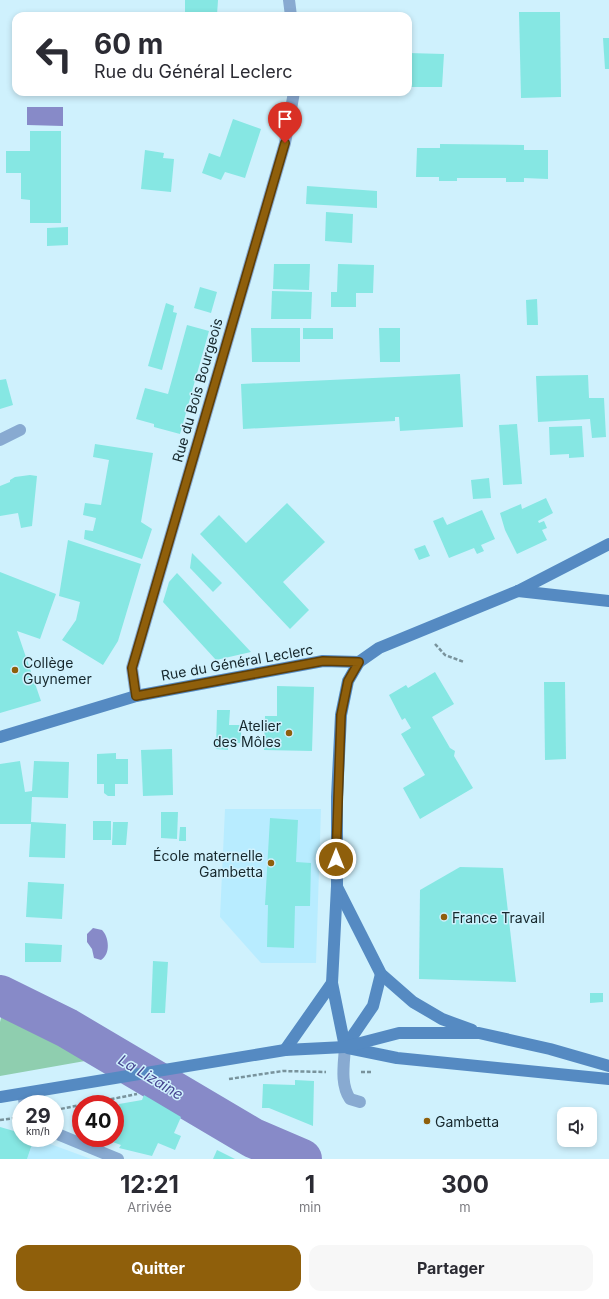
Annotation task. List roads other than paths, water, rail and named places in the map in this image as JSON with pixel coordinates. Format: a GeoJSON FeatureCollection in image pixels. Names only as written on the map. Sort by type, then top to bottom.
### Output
{"type":"FeatureCollection","features":[{"type":"Feature","properties":{"kind":"street"},"geometry":{"type":"LineString","coordinates":[[289,0],[290,12]]}},
{"type":"Feature","properties":{"kind":"street","name":"Rue du Bois Bourgeois"},"geometry":{"type":"LineString","coordinates":[[136,696],[132,668],[285,143],[293,96]]}},
{"type":"Feature","properties":{"kind":"street"},"geometry":{"type":"LineString","coordinates":[[0,440],[20,430]]}},
{"type":"Feature","properties":{"kind":"street"},"geometry":{"type":"LineString","coordinates":[[360,1102],[350,1099],[345,1092],[345,1047],[332,983],[337,886],[337,804],[341,715],[348,681],[359,662],[379,648],[518,591],[609,544]]}},
{"type":"Feature","properties":{"kind":"street"},"geometry":{"type":"LineString","coordinates":[[518,591],[609,601]]}},
{"type":"Feature","properties":{"kind":"street","name":"Rue du Général Leclerc"},"geometry":{"type":"LineString","coordinates":[[0,737],[136,696],[316,662],[359,662]]}},
{"type":"Feature","properties":{"kind":"street"},"geometry":{"type":"LineString","coordinates":[[337,886],[381,974],[413,1002],[442,1019],[479,1033],[550,1049],[609,1066]]}},
{"type":"Feature","properties":{"kind":"street"},"geometry":{"type":"LineString","coordinates":[[345,1047],[373,1006],[381,974]]}},
{"type":"Feature","properties":{"kind":"street"},"geometry":{"type":"LineString","coordinates":[[286,1050],[332,983]]}},
{"type":"Feature","properties":{"kind":"street"},"geometry":{"type":"LineString","coordinates":[[41,1095],[107,1080],[183,1066],[286,1050],[345,1047],[399,1033],[479,1033]]}},
{"type":"Feature","properties":{"kind":"street"},"geometry":{"type":"LineString","coordinates":[[345,1047],[397,1058],[609,1079]]}},
{"type":"Feature","properties":{"kind":"street"},"geometry":{"type":"LineString","coordinates":[[0,1097],[12,1098]]}},
{"type":"Feature","properties":{"kind":"street"},"geometry":{"type":"LineString","coordinates":[[64,1137],[118,1159]]}},
{"type":"Feature","properties":{"kind":"water"},"geometry":{"type":"Polygon","coordinates":[[[27,107],[63,107],[63,126],[27,125],[27,107]]]}},
{"type":"Feature","properties":{"kind":"water"},"geometry":{"type":"Polygon","coordinates":[[[93,928],[102,930],[108,945],[108,950],[101,960],[94,958],[92,949],[87,942],[87,934],[93,928]]]}},
{"type":"Feature","properties":{"kind":"waterway","name":"La Lizaine"},"geometry":{"type":"LineString","coordinates":[[0,995],[67,1028],[253,1138],[302,1159]]}},
{"type":"Feature","properties":{"kind":"place","name":"Collège Guynemer"},"geometry":{"type":"Point","coordinates":[15,670]}},
{"type":"Feature","properties":{"kind":"place","name":"Atelier des Môles"},"geometry":{"type":"Point","coordinates":[289,733]}},
{"type":"Feature","properties":{"kind":"place","name":"École maternelle Gambetta"},"geometry":{"type":"Point","coordinates":[271,863]}},
{"type":"Feature","properties":{"kind":"place","name":"France Travail"},"geometry":{"type":"Point","coordinates":[444,917]}},
{"type":"Feature","properties":{"kind":"place","name":"Gambetta"},"geometry":{"type":"Point","coordinates":[427,1121]}}]}
